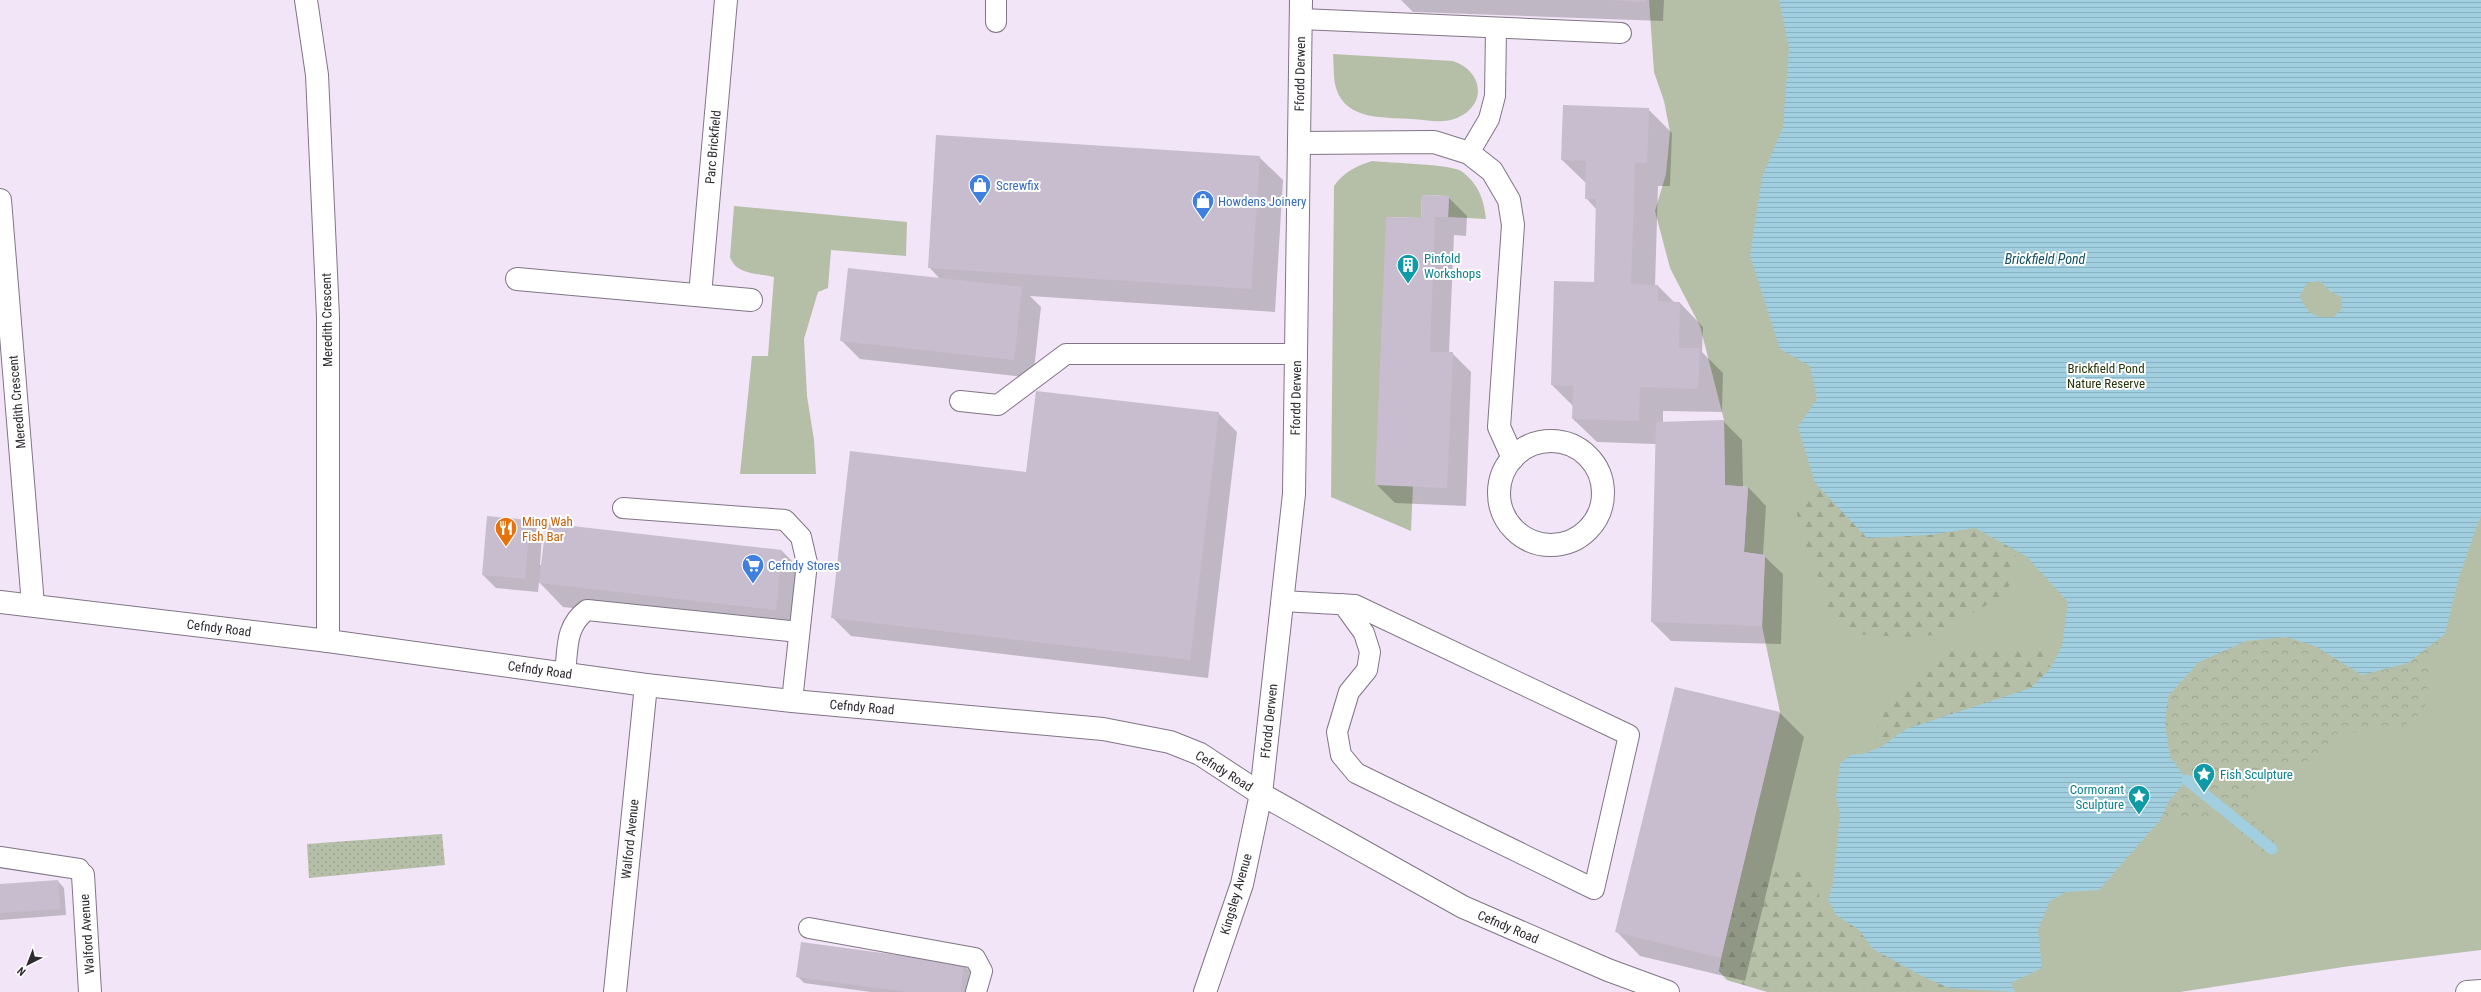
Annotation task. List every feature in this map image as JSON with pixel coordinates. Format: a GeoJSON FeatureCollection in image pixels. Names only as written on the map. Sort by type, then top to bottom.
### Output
{"type":"FeatureCollection","features":[{"type":"Feature","properties":{"kind":"street","name":"Meredith Crescent"},"geometry":{"type":"LineString","coordinates":[[306,0],[317,75],[328,316],[328,641]]}},
{"type":"Feature","properties":{"kind":"street","name":"Parc Brickfield"},"geometry":{"type":"LineString","coordinates":[[700,295],[726,0]]}},
{"type":"Feature","properties":{"kind":"street","name":"Ffordd Derwen"},"geometry":{"type":"LineString","coordinates":[[1261,794],[1294,494],[1301,9]]}},
{"type":"Feature","properties":{"kind":"street"},"geometry":{"type":"LineString","coordinates":[[1299,143],[1434,142],[1469,153],[1492,171],[1509,200],[1513,225],[1499,427],[1513,458]]}},
{"type":"Feature","properties":{"kind":"street","name":"Meredith Crescent"},"geometry":{"type":"LineString","coordinates":[[0,200],[33,605]]}},
{"type":"Feature","properties":{"kind":"street"},"geometry":{"type":"LineString","coordinates":[[517,279],[752,300]]}},
{"type":"Feature","properties":{"kind":"street"},"geometry":{"type":"LineString","coordinates":[[1558,441],[1574,446],[1587,455],[1598,470],[1603,487],[1602,505],[1595,521],[1583,534],[1567,542],[1549,545],[1532,541],[1517,532],[1504,514],[1500,504],[1499,488],[1503,471],[1513,458],[1526,447],[1541,442],[1558,441]]}},
{"type":"Feature","properties":{"kind":"street","name":"Cefndy Road"},"geometry":{"type":"LineString","coordinates":[[0,602],[328,641],[646,685],[792,701],[1103,729],[1170,742],[1200,754],[1261,794],[1463,907],[1608,970],[1668,992]]}},
{"type":"Feature","properties":{"kind":"street","name":"Walford Avenue"},"geometry":{"type":"LineString","coordinates":[[615,992],[646,685]]}},
{"type":"Feature","properties":{"kind":"street","name":"Kingsley Avenue"},"geometry":{"type":"LineString","coordinates":[[1206,992],[1242,884],[1261,794]]}},
{"type":"Feature","properties":{"kind":"street","name":"Walford Avenue"},"geometry":{"type":"LineString","coordinates":[[83,876],[90,992]]}},
{"type":"Feature","properties":{"kind":"street"},"geometry":{"type":"LineString","coordinates":[[2467,992],[2481,991]]}},
{"type":"Feature","properties":{"kind":"lane"},"geometry":{"type":"LineString","coordinates":[[996,0],[996,22]]}},
{"type":"Feature","properties":{"kind":"lane"},"geometry":{"type":"LineString","coordinates":[[1301,9],[1496,29],[1622,33]]}},
{"type":"Feature","properties":{"kind":"lane"},"geometry":{"type":"LineString","coordinates":[[1469,153],[1489,119],[1495,96],[1496,29]]}},
{"type":"Feature","properties":{"kind":"lane"},"geometry":{"type":"LineString","coordinates":[[960,401],[998,405],[1066,354],[1296,354]]}},
{"type":"Feature","properties":{"kind":"lane"},"geometry":{"type":"LineString","coordinates":[[623,508],[785,520],[801,537],[807,563],[792,701]]}},
{"type":"Feature","properties":{"kind":"lane"},"geometry":{"type":"LineString","coordinates":[[1282,600],[1343,604],[1355,605],[1629,735],[1594,889],[1356,773],[1341,755],[1337,732],[1350,692],[1367,670],[1370,652],[1364,633],[1343,604]]}},
{"type":"Feature","properties":{"kind":"lane"},"geometry":{"type":"LineString","coordinates":[[565,674],[570,628],[576,618],[587,610],[799,632]]}},
{"type":"Feature","properties":{"kind":"lane"},"geometry":{"type":"LineString","coordinates":[[0,857],[79,869],[83,876]]}},
{"type":"Feature","properties":{"kind":"lane"},"geometry":{"type":"LineString","coordinates":[[809,928],[975,958],[982,971],[976,992]]}},
{"type":"Feature","properties":{"kind":"green space","name":"Brickfield Pond"},"geometry":{"type":"Polygon","coordinates":[[[1649,0],[2481,0],[2481,950],[2350,966],[2180,992],[1768,992],[1727,980],[1719,971],[1780,712],[1762,626],[1765,555],[1744,552],[1748,487],[1725,485],[1724,420],[1700,326],[1670,268],[1655,211],[1666,174],[1670,132],[1664,101],[1654,72],[1649,0]]]}},
{"type":"Feature","properties":{"kind":"green space"},"geometry":{"type":"Polygon","coordinates":[[[1333,54],[1453,61],[1471,72],[1476,80],[1478,88],[1477,97],[1474,105],[1467,112],[1457,118],[1446,121],[1379,117],[1357,112],[1341,99],[1336,88],[1333,54]]]}},
{"type":"Feature","properties":{"kind":"green space"},"geometry":{"type":"Polygon","coordinates":[[[1372,161],[1433,165],[1461,171],[1476,186],[1482,198],[1486,219],[1448,217],[1449,196],[1422,195],[1421,218],[1386,217],[1413,486],[1411,531],[1331,497],[1334,186],[1351,170],[1372,161]]]}},
{"type":"Feature","properties":{"kind":"green space"},"geometry":{"type":"Polygon","coordinates":[[[734,206],[907,222],[906,256],[831,250],[828,288],[818,292],[804,339],[807,396],[814,440],[816,474],[740,474],[752,356],[768,356],[774,277],[742,270],[733,263],[730,257],[734,206]]]}},
{"type":"Feature","properties":{"kind":"green space"},"geometry":{"type":"Polygon","coordinates":[[[1815,483],[1835,484],[1975,528],[1996,530],[2016,553],[2013,580],[2003,595],[1937,635],[1903,637],[1854,634],[1823,610],[1823,590],[1801,533],[1795,505],[1815,483]]]}},
{"type":"Feature","properties":{"kind":"green space"},"geometry":{"type":"Polygon","coordinates":[[[2445,634],[2432,653],[2425,711],[2397,730],[2339,733],[2311,760],[2272,769],[2254,787],[2248,815],[2281,848],[2270,861],[2235,839],[2220,821],[2161,819],[2169,801],[2187,780],[2170,757],[2165,725],[2168,696],[2199,662],[2246,641],[2286,637],[2315,646],[2362,675],[2408,663],[2445,634]]]}},
{"type":"Feature","properties":{"kind":"green space"},"geometry":{"type":"Polygon","coordinates":[[[1956,648],[2040,650],[2051,668],[2031,688],[1906,729],[1881,747],[1872,739],[1886,706],[1926,663],[1956,648]]]}},
{"type":"Feature","properties":{"kind":"green space"},"geometry":{"type":"Polygon","coordinates":[[[442,834],[445,865],[309,878],[307,844],[442,834]]]}},
{"type":"Feature","properties":{"kind":"green space"},"geometry":{"type":"Polygon","coordinates":[[[1792,867],[1816,881],[1821,904],[1859,930],[1873,949],[1924,977],[1960,992],[1768,992],[1727,980],[1719,971],[1736,897],[1763,874],[1792,867]]]}},
{"type":"Feature","properties":{"kind":"water","name":"Brickfield Pond"},"geometry":{"type":"Polygon","coordinates":[[[1779,0],[2481,0],[2481,515],[2459,577],[2445,634],[2408,663],[2362,675],[2315,646],[2286,637],[2246,641],[2199,662],[2168,696],[2165,725],[2170,757],[2187,780],[2169,801],[2161,819],[2099,890],[2066,892],[2050,901],[2038,930],[2042,968],[2011,983],[2015,992],[1949,988],[1924,977],[1873,949],[1859,930],[1836,915],[1828,899],[1833,884],[1840,814],[1836,796],[1840,764],[1850,755],[1863,754],[1881,747],[1906,729],[2031,688],[2051,668],[2062,646],[2068,602],[2026,556],[1975,528],[1929,535],[1867,538],[1815,483],[1798,427],[1817,399],[1810,366],[1780,349],[1750,256],[1762,177],[1783,127],[1789,48],[1779,0]],[[2320,281],[2307,283],[2300,296],[2312,314],[2321,317],[2334,317],[2342,308],[2341,297],[2330,291],[2320,281]]]}},
{"type":"Feature","properties":{"kind":"building"},"geometry":{"type":"Polygon","coordinates":[[[1610,0],[1645,0],[1645,2],[1610,0]]]}},
{"type":"Feature","properties":{"kind":"building"},"geometry":{"type":"Polygon","coordinates":[[[1563,105],[1649,108],[1647,163],[1635,162],[1631,284],[1658,285],[1658,301],[1680,302],[1679,348],[1700,348],[1698,389],[1640,387],[1639,421],[1572,419],[1573,386],[1551,385],[1554,281],[1594,282],[1596,199],[1585,199],[1586,161],[1561,160],[1563,105]]]}},
{"type":"Feature","properties":{"kind":"building"},"geometry":{"type":"Polygon","coordinates":[[[936,135],[1260,156],[1251,289],[928,268],[936,135]]]}},
{"type":"Feature","properties":{"kind":"building","name":"Pinfold Workshops"},"geometry":{"type":"Polygon","coordinates":[[[1422,195],[1449,196],[1448,217],[1435,217],[1430,352],[1453,352],[1447,488],[1375,485],[1386,217],[1421,218],[1422,195]]]}},
{"type":"Feature","properties":{"kind":"building"},"geometry":{"type":"Polygon","coordinates":[[[848,268],[1022,287],[1014,360],[840,341],[848,268]]]}},
{"type":"Feature","properties":{"kind":"building"},"geometry":{"type":"Polygon","coordinates":[[[1036,391],[1219,412],[1190,660],[831,618],[850,451],[1026,472],[1036,391]]]}},
{"type":"Feature","properties":{"kind":"building"},"geometry":{"type":"Polygon","coordinates":[[[1724,420],[1725,485],[1748,487],[1744,552],[1765,555],[1762,626],[1651,622],[1656,422],[1724,420]]]}},
{"type":"Feature","properties":{"kind":"building","name":"Ming Wah Fish Bar"},"geometry":{"type":"Polygon","coordinates":[[[487,516],[530,520],[525,579],[482,575],[487,516]]]}},
{"type":"Feature","properties":{"kind":"building"},"geometry":{"type":"Polygon","coordinates":[[[546,523],[782,550],[776,610],[539,583],[546,523]]]}},
{"type":"Feature","properties":{"kind":"building"},"geometry":{"type":"Polygon","coordinates":[[[1675,687],[1780,712],[1721,958],[1615,932],[1675,687]]]}},
{"type":"Feature","properties":{"kind":"building"},"geometry":{"type":"Polygon","coordinates":[[[58,880],[60,909],[0,913],[0,884],[58,880]]]}},
{"type":"Feature","properties":{"kind":"building"},"geometry":{"type":"Polygon","coordinates":[[[801,942],[964,964],[961,992],[908,992],[796,977],[801,942]]]}},
{"type":"Feature","properties":{"kind":"waterway"},"geometry":{"type":"LineString","coordinates":[[2187,780],[2272,849]]}},
{"type":"Feature","properties":{"kind":"place","name":"Screwfix"},"geometry":{"type":"Point","coordinates":[980,204]}},
{"type":"Feature","properties":{"kind":"place","name":"Howdens Joinery"},"geometry":{"type":"Point","coordinates":[1203,220]}},
{"type":"Feature","properties":{"kind":"place","name":"Pinfold Workshops"},"geometry":{"type":"Point","coordinates":[1408,284]}},
{"type":"Feature","properties":{"kind":"place","name":"Ming Wah Fish Bar"},"geometry":{"type":"Point","coordinates":[506,548]}},
{"type":"Feature","properties":{"kind":"place","name":"Cefndy Stores"},"geometry":{"type":"Point","coordinates":[753,584]}},
{"type":"Feature","properties":{"kind":"place","name":"Fish Sculpture"},"geometry":{"type":"Point","coordinates":[2204,794]}},
{"type":"Feature","properties":{"kind":"place","name":"Cormorant Sculpture"},"geometry":{"type":"Point","coordinates":[2139,816]}},
{"type":"Feature","properties":{"kind":"park label","name":"Brickfield Pond Nature Reserve"},"geometry":{"type":"Point","coordinates":[2106,376]}}]}
